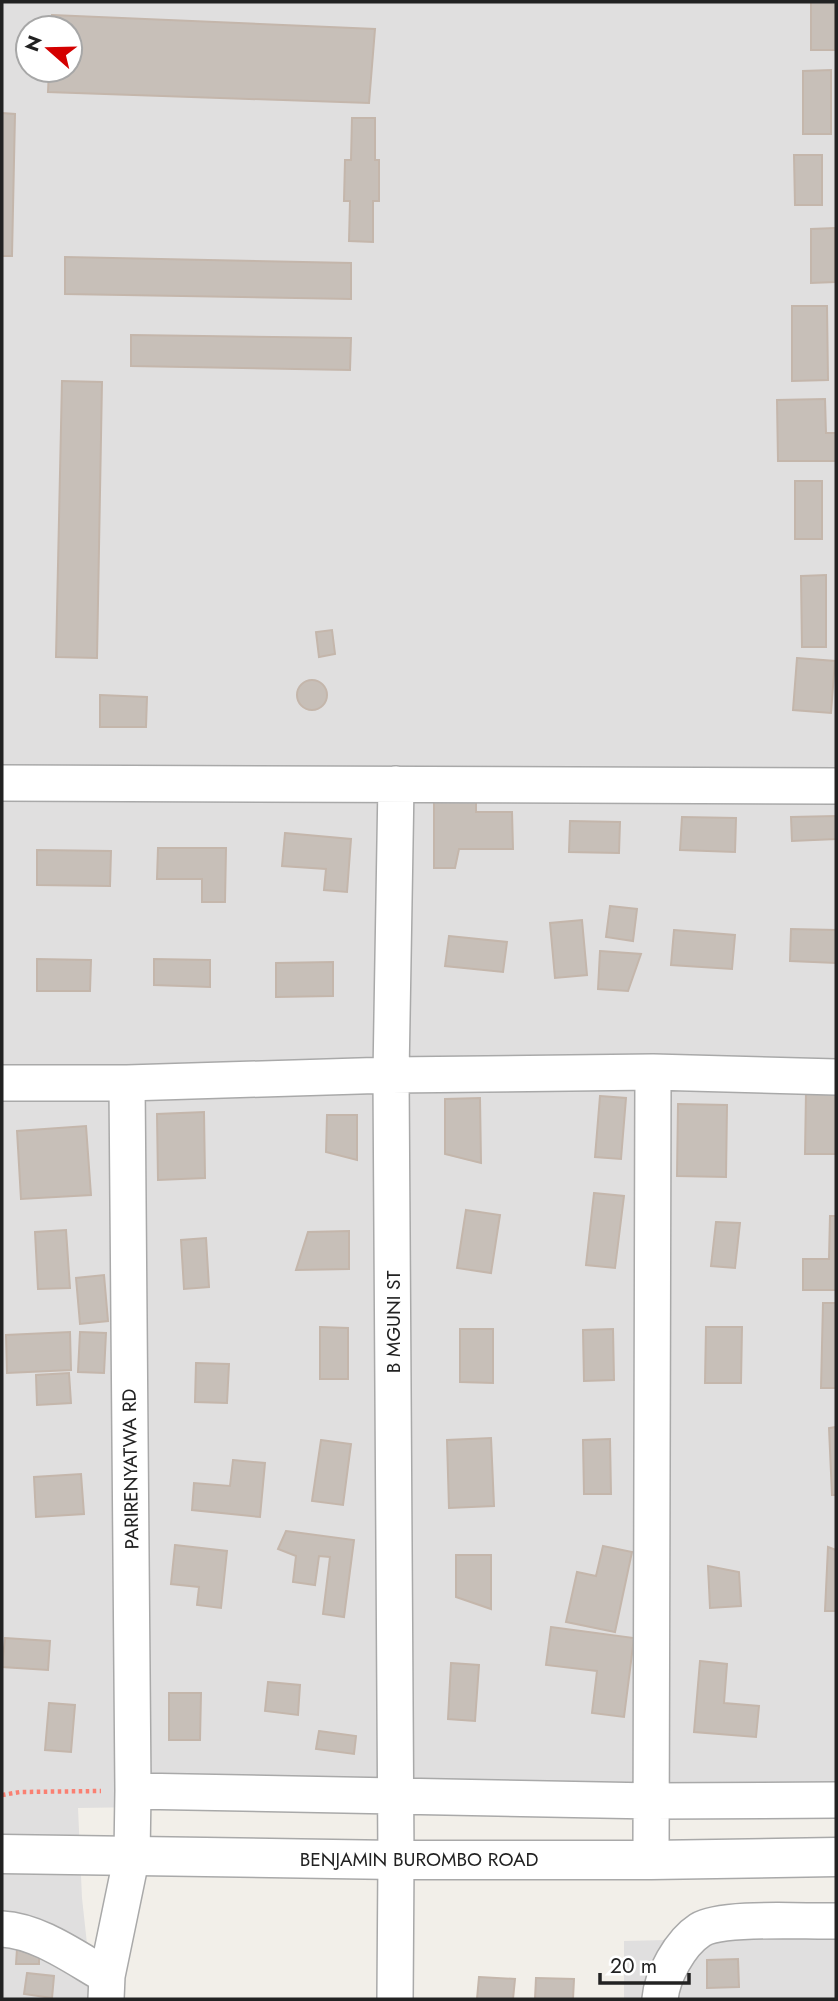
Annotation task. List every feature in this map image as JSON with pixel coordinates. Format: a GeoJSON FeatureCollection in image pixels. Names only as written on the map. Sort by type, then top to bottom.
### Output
{"type":"FeatureCollection","features":[{"type":"Feature","properties":{"kind":"street"},"geometry":{"type":"LineString","coordinates":[[2,783],[836,786]]}},
{"type":"Feature","properties":{"kind":"street","name":"B MGUNI ST"},"geometry":{"type":"LineString","coordinates":[[396,784],[391,1075],[396,1999]]}},
{"type":"Feature","properties":{"kind":"street"},"geometry":{"type":"LineString","coordinates":[[651,1860],[653,1072]]}},
{"type":"Feature","properties":{"kind":"street"},"geometry":{"type":"LineString","coordinates":[[2,1083],[127,1083],[391,1075],[653,1072],[836,1077]]}},
{"type":"Feature","properties":{"kind":"street","name":"PARIRENYATWA RD"},"geometry":{"type":"LineString","coordinates":[[107,1988],[132,1855],[127,1083]]}},
{"type":"Feature","properties":{"kind":"street"},"geometry":{"type":"LineString","coordinates":[[133,1791],[653,1801],[836,1800]]}},
{"type":"Feature","properties":{"kind":"street","name":"BENJAMIN BUROMBO ROAD"},"geometry":{"type":"LineString","coordinates":[[2,1854],[397,1860],[836,1857]]}},
{"type":"Feature","properties":{"kind":"street"},"geometry":{"type":"LineString","coordinates":[[660,1999],[668,1968],[700,1930],[726,1922],[836,1922]]}},
{"type":"Feature","properties":{"kind":"street"},"geometry":{"type":"LineString","coordinates":[[2,1928],[55,1947],[107,1988]]}},
{"type":"Feature","properties":{"kind":"path"},"geometry":{"type":"LineString","coordinates":[[2,1796],[20,1792],[133,1791]]}},
{"type":"Feature","properties":{"kind":"shaded area"},"geometry":{"type":"Polygon","coordinates":[[[2,2],[836,2],[836,1796],[78,1808],[82,1898],[93,1999],[2,1999],[2,2]]]}},
{"type":"Feature","properties":{"kind":"shaded area"},"geometry":{"type":"Polygon","coordinates":[[[836,1936],[836,1999],[624,1999],[624,1941],[836,1936]]]}},
{"type":"Feature","properties":{"kind":"building"},"geometry":{"type":"Polygon","coordinates":[[[811,2],[835,2],[835,50],[811,50],[811,2]]]}},
{"type":"Feature","properties":{"kind":"building"},"geometry":{"type":"Polygon","coordinates":[[[84,16],[375,29],[369,103],[48,92],[48,84],[84,84],[84,16]]]}},
{"type":"Feature","properties":{"kind":"building"},"geometry":{"type":"Polygon","coordinates":[[[831,70],[831,134],[803,134],[803,71],[831,70]]]}},
{"type":"Feature","properties":{"kind":"building"},"geometry":{"type":"Polygon","coordinates":[[[2,113],[15,114],[12,256],[2,256],[2,113]]]}},
{"type":"Feature","properties":{"kind":"building"},"geometry":{"type":"Polygon","coordinates":[[[352,118],[375,118],[379,201],[373,201],[373,242],[349,241],[350,201],[344,201],[345,160],[351,160],[352,118]]]}},
{"type":"Feature","properties":{"kind":"building"},"geometry":{"type":"Polygon","coordinates":[[[794,155],[822,155],[822,205],[795,205],[794,155]]]}},
{"type":"Feature","properties":{"kind":"building"},"geometry":{"type":"Polygon","coordinates":[[[835,228],[835,282],[811,283],[811,229],[835,228]]]}},
{"type":"Feature","properties":{"kind":"building"},"geometry":{"type":"Polygon","coordinates":[[[65,257],[351,263],[351,299],[65,294],[65,257]]]}},
{"type":"Feature","properties":{"kind":"building"},"geometry":{"type":"Polygon","coordinates":[[[792,306],[827,306],[828,380],[792,381],[792,306]]]}},
{"type":"Feature","properties":{"kind":"building"},"geometry":{"type":"Polygon","coordinates":[[[131,335],[351,338],[350,370],[131,366],[131,335]]]}},
{"type":"Feature","properties":{"kind":"building"},"geometry":{"type":"Polygon","coordinates":[[[62,381],[102,382],[97,658],[56,657],[62,381]]]}},
{"type":"Feature","properties":{"kind":"building"},"geometry":{"type":"Polygon","coordinates":[[[825,399],[826,433],[836,433],[836,461],[778,461],[777,400],[825,399]]]}},
{"type":"Feature","properties":{"kind":"building"},"geometry":{"type":"Polygon","coordinates":[[[795,481],[822,481],[822,539],[795,539],[795,481]]]}},
{"type":"Feature","properties":{"kind":"building"},"geometry":{"type":"Polygon","coordinates":[[[826,575],[826,647],[802,647],[801,576],[826,575]]]}},
{"type":"Feature","properties":{"kind":"building"},"geometry":{"type":"Polygon","coordinates":[[[332,630],[335,654],[319,657],[316,632],[332,630]]]}},
{"type":"Feature","properties":{"kind":"building"},"geometry":{"type":"Polygon","coordinates":[[[797,658],[835,661],[831,713],[793,710],[797,658]]]}},
{"type":"Feature","properties":{"kind":"building"},"geometry":{"type":"Polygon","coordinates":[[[312,680],[323,684],[327,695],[323,706],[312,710],[301,706],[297,695],[301,684],[312,680]]]}},
{"type":"Feature","properties":{"kind":"building"},"geometry":{"type":"Polygon","coordinates":[[[100,695],[147,697],[146,727],[100,727],[100,695]]]}},
{"type":"Feature","properties":{"kind":"building"},"geometry":{"type":"Polygon","coordinates":[[[434,797],[476,797],[476,812],[512,812],[513,849],[459,849],[455,868],[434,868],[434,797]]]}},
{"type":"Feature","properties":{"kind":"building"},"geometry":{"type":"Polygon","coordinates":[[[836,816],[836,839],[792,841],[791,817],[836,816]]]}},
{"type":"Feature","properties":{"kind":"building"},"geometry":{"type":"Polygon","coordinates":[[[682,817],[736,818],[735,852],[680,850],[682,817]]]}},
{"type":"Feature","properties":{"kind":"building"},"geometry":{"type":"Polygon","coordinates":[[[570,821],[620,822],[619,853],[569,852],[570,821]]]}},
{"type":"Feature","properties":{"kind":"building"},"geometry":{"type":"Polygon","coordinates":[[[285,833],[351,839],[347,892],[324,890],[326,869],[282,866],[285,833]]]}},
{"type":"Feature","properties":{"kind":"building"},"geometry":{"type":"Polygon","coordinates":[[[158,848],[226,848],[225,902],[202,902],[202,879],[157,879],[158,848]]]}},
{"type":"Feature","properties":{"kind":"building"},"geometry":{"type":"Polygon","coordinates":[[[37,850],[111,851],[110,886],[37,885],[37,850]]]}},
{"type":"Feature","properties":{"kind":"building"},"geometry":{"type":"Polygon","coordinates":[[[610,906],[637,909],[633,941],[606,937],[610,906]]]}},
{"type":"Feature","properties":{"kind":"building"},"geometry":{"type":"Polygon","coordinates":[[[582,920],[587,975],[555,978],[550,923],[582,920]]]}},
{"type":"Feature","properties":{"kind":"building"},"geometry":{"type":"Polygon","coordinates":[[[791,929],[836,930],[836,963],[790,961],[791,929]]]}},
{"type":"Feature","properties":{"kind":"building"},"geometry":{"type":"Polygon","coordinates":[[[674,930],[735,935],[732,969],[671,965],[674,930]]]}},
{"type":"Feature","properties":{"kind":"building"},"geometry":{"type":"Polygon","coordinates":[[[449,936],[507,942],[503,972],[445,966],[449,936]]]}},
{"type":"Feature","properties":{"kind":"building"},"geometry":{"type":"Polygon","coordinates":[[[600,951],[641,954],[628,991],[598,989],[600,951]]]}},
{"type":"Feature","properties":{"kind":"building"},"geometry":{"type":"Polygon","coordinates":[[[37,959],[91,960],[90,991],[37,991],[37,959]]]}},
{"type":"Feature","properties":{"kind":"building"},"geometry":{"type":"Polygon","coordinates":[[[154,959],[210,960],[210,987],[154,985],[154,959]]]}},
{"type":"Feature","properties":{"kind":"building"},"geometry":{"type":"Polygon","coordinates":[[[333,962],[333,996],[276,997],[276,963],[333,962]]]}},
{"type":"Feature","properties":{"kind":"building"},"geometry":{"type":"Polygon","coordinates":[[[806,1092],[836,1093],[836,1154],[805,1154],[806,1092]]]}},
{"type":"Feature","properties":{"kind":"building"},"geometry":{"type":"Polygon","coordinates":[[[600,1096],[626,1098],[621,1159],[595,1157],[600,1096]]]}},
{"type":"Feature","properties":{"kind":"building"},"geometry":{"type":"Polygon","coordinates":[[[480,1098],[481,1163],[445,1154],[445,1099],[480,1098]]]}},
{"type":"Feature","properties":{"kind":"building"},"geometry":{"type":"Polygon","coordinates":[[[678,1104],[727,1105],[726,1177],[677,1176],[678,1104]]]}},
{"type":"Feature","properties":{"kind":"building"},"geometry":{"type":"Polygon","coordinates":[[[204,1112],[205,1178],[158,1180],[157,1114],[204,1112]]]}},
{"type":"Feature","properties":{"kind":"building"},"geometry":{"type":"Polygon","coordinates":[[[327,1115],[357,1115],[357,1160],[326,1152],[327,1115]]]}},
{"type":"Feature","properties":{"kind":"building"},"geometry":{"type":"Polygon","coordinates":[[[86,1126],[91,1195],[21,1199],[17,1131],[86,1126]]]}},
{"type":"Feature","properties":{"kind":"building"},"geometry":{"type":"Polygon","coordinates":[[[594,1193],[624,1196],[615,1268],[586,1265],[594,1193]]]}},
{"type":"Feature","properties":{"kind":"building"},"geometry":{"type":"Polygon","coordinates":[[[466,1210],[500,1215],[491,1273],[457,1268],[466,1210]]]}},
{"type":"Feature","properties":{"kind":"building"},"geometry":{"type":"Polygon","coordinates":[[[830,1216],[836,1216],[836,1290],[803,1290],[803,1259],[829,1259],[830,1216]]]}},
{"type":"Feature","properties":{"kind":"building"},"geometry":{"type":"Polygon","coordinates":[[[716,1222],[740,1223],[735,1268],[711,1266],[716,1222]]]}},
{"type":"Feature","properties":{"kind":"building"},"geometry":{"type":"Polygon","coordinates":[[[66,1230],[70,1288],[38,1289],[35,1232],[66,1230]]]}},
{"type":"Feature","properties":{"kind":"building"},"geometry":{"type":"Polygon","coordinates":[[[349,1231],[349,1269],[296,1270],[308,1232],[349,1231]]]}},
{"type":"Feature","properties":{"kind":"building"},"geometry":{"type":"Polygon","coordinates":[[[206,1238],[209,1287],[184,1289],[181,1240],[206,1238]]]}},
{"type":"Feature","properties":{"kind":"building"},"geometry":{"type":"Polygon","coordinates":[[[104,1275],[108,1321],[80,1324],[76,1278],[104,1275]]]}},
{"type":"Feature","properties":{"kind":"building"},"geometry":{"type":"Polygon","coordinates":[[[823,1303],[836,1303],[836,1388],[821,1388],[823,1303]]]}},
{"type":"Feature","properties":{"kind":"building"},"geometry":{"type":"Polygon","coordinates":[[[320,1327],[348,1328],[348,1379],[320,1379],[320,1327]]]}},
{"type":"Feature","properties":{"kind":"building"},"geometry":{"type":"Polygon","coordinates":[[[706,1327],[742,1327],[741,1383],[705,1383],[706,1327]]]}},
{"type":"Feature","properties":{"kind":"building"},"geometry":{"type":"Polygon","coordinates":[[[460,1329],[493,1329],[493,1383],[460,1382],[460,1329]]]}},
{"type":"Feature","properties":{"kind":"building"},"geometry":{"type":"Polygon","coordinates":[[[613,1329],[614,1380],[584,1381],[583,1330],[613,1329]]]}},
{"type":"Feature","properties":{"kind":"building"},"geometry":{"type":"Polygon","coordinates":[[[70,1332],[71,1370],[7,1373],[6,1335],[70,1332]]]}},
{"type":"Feature","properties":{"kind":"building"},"geometry":{"type":"Polygon","coordinates":[[[80,1332],[106,1333],[104,1373],[78,1372],[80,1332]]]}},
{"type":"Feature","properties":{"kind":"building"},"geometry":{"type":"Polygon","coordinates":[[[196,1363],[229,1364],[227,1403],[195,1402],[196,1363]]]}},
{"type":"Feature","properties":{"kind":"building"},"geometry":{"type":"Polygon","coordinates":[[[69,1373],[71,1403],[37,1405],[36,1375],[69,1373]]]}},
{"type":"Feature","properties":{"kind":"building"},"geometry":{"type":"Polygon","coordinates":[[[836,1427],[836,1495],[832,1495],[829,1428],[836,1427]]]}},
{"type":"Feature","properties":{"kind":"building"},"geometry":{"type":"Polygon","coordinates":[[[491,1438],[494,1506],[449,1508],[447,1440],[491,1438]]]}},
{"type":"Feature","properties":{"kind":"building"},"geometry":{"type":"Polygon","coordinates":[[[610,1439],[611,1494],[584,1494],[583,1440],[610,1439]]]}},
{"type":"Feature","properties":{"kind":"building"},"geometry":{"type":"Polygon","coordinates":[[[321,1440],[351,1444],[343,1505],[312,1501],[321,1440]]]}},
{"type":"Feature","properties":{"kind":"building"},"geometry":{"type":"Polygon","coordinates":[[[233,1460],[265,1463],[260,1517],[192,1510],[194,1483],[230,1486],[233,1460]]]}},
{"type":"Feature","properties":{"kind":"building"},"geometry":{"type":"Polygon","coordinates":[[[81,1474],[84,1514],[36,1517],[34,1477],[81,1474]]]}},
{"type":"Feature","properties":{"kind":"building"},"geometry":{"type":"Polygon","coordinates":[[[286,1531],[354,1540],[344,1617],[323,1614],[330,1557],[319,1556],[315,1585],[293,1582],[296,1556],[278,1549],[286,1531]]]}},
{"type":"Feature","properties":{"kind":"building"},"geometry":{"type":"Polygon","coordinates":[[[175,1545],[227,1551],[221,1608],[197,1605],[199,1587],[171,1584],[175,1545]]]}},
{"type":"Feature","properties":{"kind":"building"},"geometry":{"type":"Polygon","coordinates":[[[603,1546],[632,1552],[615,1632],[566,1622],[577,1572],[596,1576],[603,1546]]]}},
{"type":"Feature","properties":{"kind":"building"},"geometry":{"type":"Polygon","coordinates":[[[828,1547],[836,1550],[836,1611],[825,1611],[828,1547]]]}},
{"type":"Feature","properties":{"kind":"building"},"geometry":{"type":"Polygon","coordinates":[[[456,1555],[491,1555],[491,1609],[456,1597],[456,1555]]]}},
{"type":"Feature","properties":{"kind":"building"},"geometry":{"type":"Polygon","coordinates":[[[708,1566],[739,1572],[741,1606],[710,1608],[708,1566]]]}},
{"type":"Feature","properties":{"kind":"building"},"geometry":{"type":"Polygon","coordinates":[[[551,1627],[634,1638],[624,1717],[592,1713],[597,1671],[546,1665],[551,1627]]]}},
{"type":"Feature","properties":{"kind":"building"},"geometry":{"type":"Polygon","coordinates":[[[5,1638],[50,1641],[48,1670],[2,1667],[5,1638]]]}},
{"type":"Feature","properties":{"kind":"building"},"geometry":{"type":"Polygon","coordinates":[[[700,1661],[727,1664],[724,1703],[759,1706],[756,1737],[694,1732],[700,1661]]]}},
{"type":"Feature","properties":{"kind":"building"},"geometry":{"type":"Polygon","coordinates":[[[451,1663],[479,1665],[475,1721],[448,1719],[451,1663]]]}},
{"type":"Feature","properties":{"kind":"building"},"geometry":{"type":"Polygon","coordinates":[[[268,1682],[300,1685],[298,1715],[265,1711],[268,1682]]]}},
{"type":"Feature","properties":{"kind":"building"},"geometry":{"type":"Polygon","coordinates":[[[169,1693],[201,1693],[200,1740],[169,1740],[169,1693]]]}},
{"type":"Feature","properties":{"kind":"building"},"geometry":{"type":"Polygon","coordinates":[[[49,1703],[75,1705],[71,1752],[45,1750],[49,1703]]]}},
{"type":"Feature","properties":{"kind":"building"},"geometry":{"type":"Polygon","coordinates":[[[319,1731],[356,1736],[354,1754],[316,1749],[319,1731]]]}},
{"type":"Feature","properties":{"kind":"building"},"geometry":{"type":"Polygon","coordinates":[[[17,1949],[39,1949],[39,1964],[16,1964],[17,1949]]]}},
{"type":"Feature","properties":{"kind":"building"},"geometry":{"type":"Polygon","coordinates":[[[738,1959],[739,1987],[707,1988],[707,1960],[738,1959]]]}},
{"type":"Feature","properties":{"kind":"building"},"geometry":{"type":"Polygon","coordinates":[[[27,1973],[54,1976],[52,1998],[24,1994],[27,1973]]]}},
{"type":"Feature","properties":{"kind":"building"},"geometry":{"type":"Polygon","coordinates":[[[479,1977],[515,1979],[513,1999],[477,1999],[479,1977]]]}},
{"type":"Feature","properties":{"kind":"building"},"geometry":{"type":"Polygon","coordinates":[[[536,1978],[574,1979],[573,1999],[535,1999],[536,1978]]]}}]}
